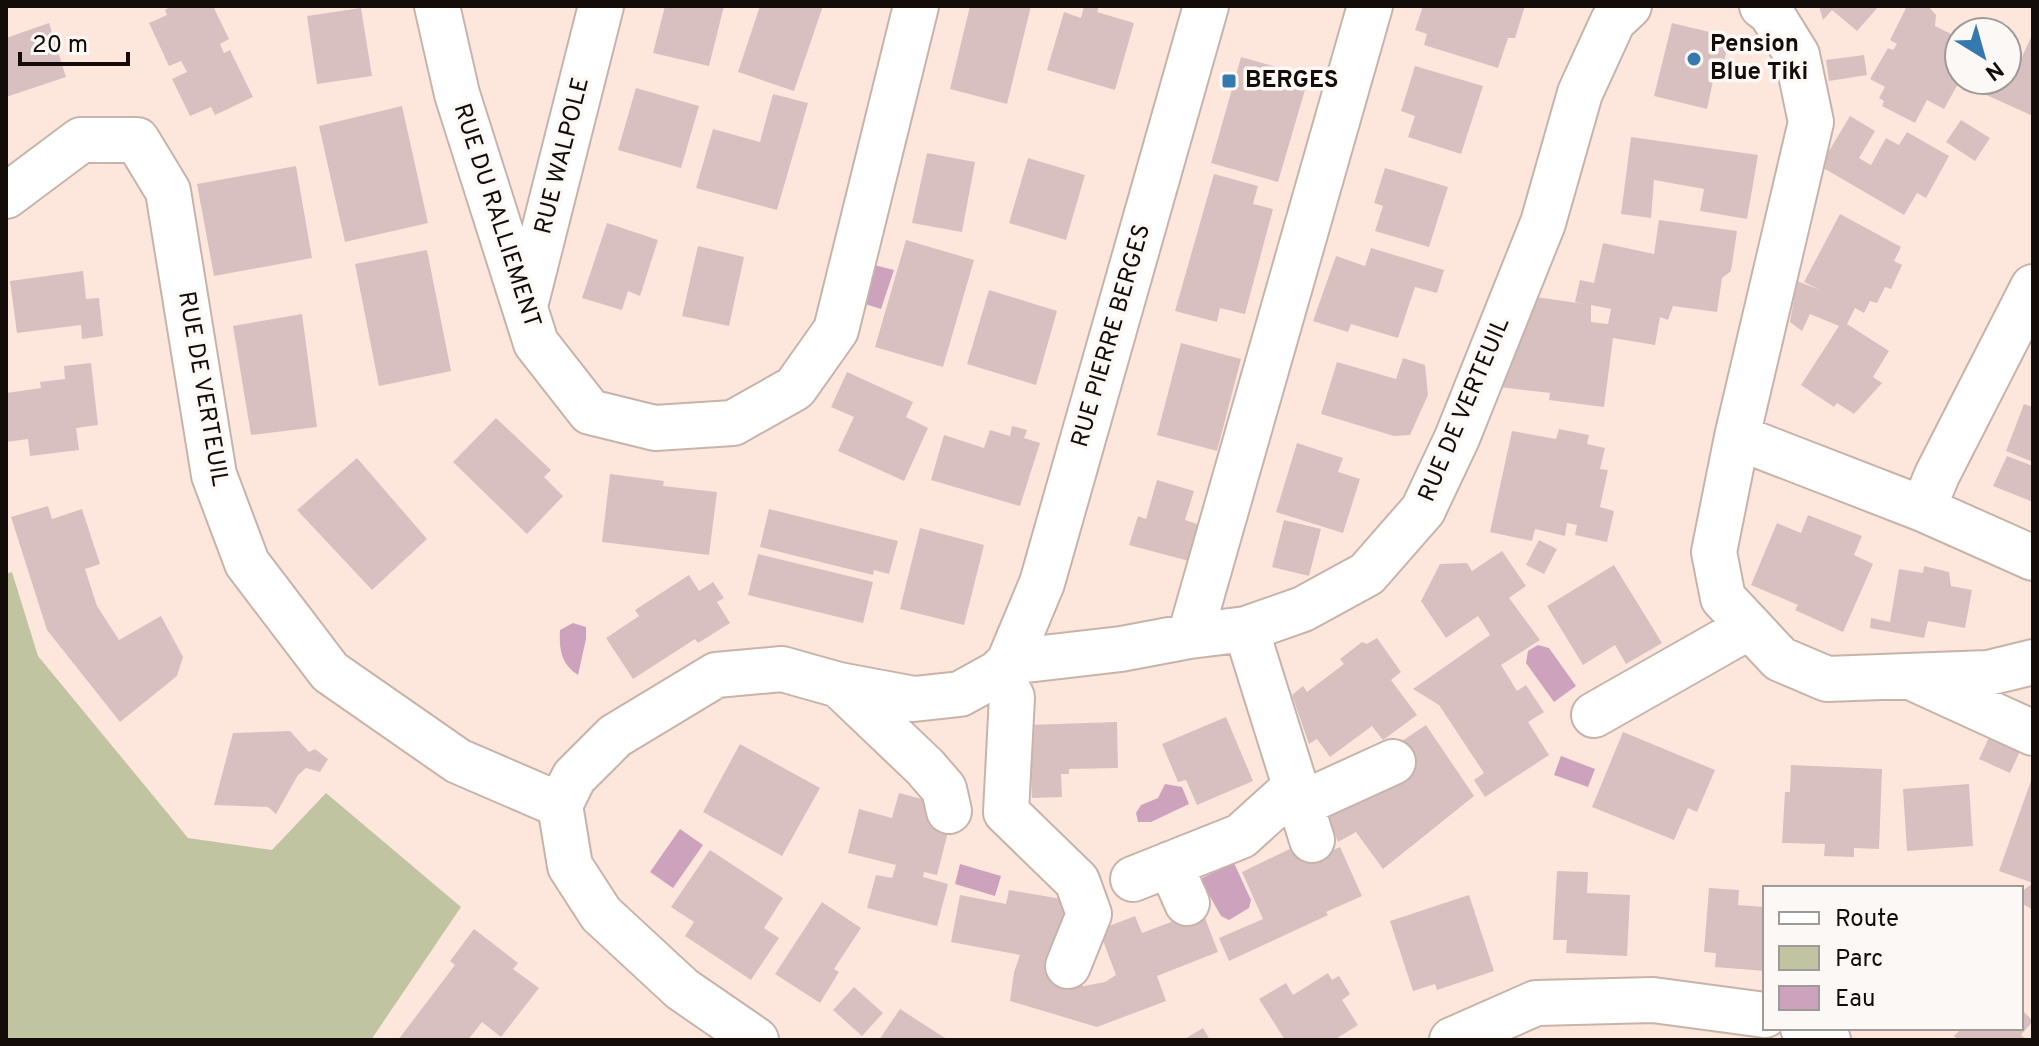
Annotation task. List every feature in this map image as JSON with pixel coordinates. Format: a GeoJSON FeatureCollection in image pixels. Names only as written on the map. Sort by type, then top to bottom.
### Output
{"type":"FeatureCollection","features":[{"type":"Feature","properties":{"kind":"street","name":"RUE DU RALLIEMENT"},"geometry":{"type":"LineString","coordinates":[[437,6],[457,94],[536,343],[590,412],[655,428],[733,423],[795,388],[836,330],[916,6]]}},
{"type":"Feature","properties":{"kind":"street","name":"RUE WALPOLE"},"geometry":{"type":"LineString","coordinates":[[525,306],[601,6]]}},
{"type":"Feature","properties":{"kind":"street","name":"RUE PIERRE BERGES"},"geometry":{"type":"LineString","coordinates":[[1004,668],[1047,565],[1206,6]]}},
{"type":"Feature","properties":{"kind":"street"},"geometry":{"type":"LineString","coordinates":[[1190,636],[1370,6]]}},
{"type":"Feature","properties":{"kind":"street","name":"RUE DE VERTEUIL"},"geometry":{"type":"LineString","coordinates":[[6,196],[81,140],[137,140],[168,191],[214,475],[247,563],[330,672],[458,761],[560,805],[574,777],[615,736],[716,675],[782,669],[839,685],[914,699],[960,694],[1004,668],[1088,652],[1246,629],[1303,609],[1367,574],[1423,510],[1457,438],[1543,223],[1580,93],[1613,21],[1629,6]]}},
{"type":"Feature","properties":{"kind":"street"},"geometry":{"type":"LineString","coordinates":[[1762,6],[1771,13],[1797,55],[1811,122],[1737,437],[1714,552],[1723,598],[1780,659],[1827,679],[1988,673],[2033,662]]}},
{"type":"Feature","properties":{"kind":"street"},"geometry":{"type":"LineString","coordinates":[[1923,509],[1937,475],[2022,330],[2033,287]]}},
{"type":"Feature","properties":{"kind":"street"},"geometry":{"type":"LineString","coordinates":[[1737,437],[1923,509],[2033,558]]}},
{"type":"Feature","properties":{"kind":"street"},"geometry":{"type":"LineString","coordinates":[[1047,565],[1056,607],[1069,630],[1088,652]]}},
{"type":"Feature","properties":{"kind":"street"},"geometry":{"type":"LineString","coordinates":[[1594,715],[1749,627]]}},
{"type":"Feature","properties":{"kind":"street"},"geometry":{"type":"LineString","coordinates":[[1246,629],[1303,811]]}},
{"type":"Feature","properties":{"kind":"street"},"geometry":{"type":"LineString","coordinates":[[1004,668],[1012,697],[1006,812],[1077,881],[1089,914],[1068,966]]}},
{"type":"Feature","properties":{"kind":"street"},"geometry":{"type":"LineString","coordinates":[[1908,675],[2033,733]]}},
{"type":"Feature","properties":{"kind":"street"},"geometry":{"type":"LineString","coordinates":[[839,685],[925,767],[944,789],[949,811]]}},
{"type":"Feature","properties":{"kind":"street"},"geometry":{"type":"LineString","coordinates":[[1164,882],[1241,836],[1303,811],[1393,762]]}},
{"type":"Feature","properties":{"kind":"street"},"geometry":{"type":"LineString","coordinates":[[560,805],[570,866],[601,914],[682,989],[756,1040]]}},
{"type":"Feature","properties":{"kind":"street"},"geometry":{"type":"LineString","coordinates":[[1452,1040],[1536,1003],[1653,1000],[1763,1015]]}},
{"type":"Feature","properties":{"kind":"street"},"geometry":{"type":"LineString","coordinates":[[1807,1030],[1828,1040]]}},
{"type":"Feature","properties":{"kind":"green space"},"geometry":{"type":"Polygon","coordinates":[[[12,572],[38,656],[188,838],[272,850],[326,793],[461,907],[371,1040],[6,1040],[6,574],[12,572]]]}},
{"type":"Feature","properties":{"kind":"water"},"geometry":{"type":"Polygon","coordinates":[[[874,265],[894,270],[881,309],[862,303],[874,265]]]}},
{"type":"Feature","properties":{"kind":"water"},"geometry":{"type":"Polygon","coordinates":[[[573,623],[586,627],[578,675],[562,656],[560,644],[560,630],[573,623]]]}},
{"type":"Feature","properties":{"kind":"water"},"geometry":{"type":"Polygon","coordinates":[[[1538,645],[1549,648],[1576,686],[1554,702],[1526,663],[1528,651],[1538,645]]]}},
{"type":"Feature","properties":{"kind":"water"},"geometry":{"type":"Polygon","coordinates":[[[1561,756],[1595,769],[1588,787],[1554,775],[1561,756]]]}},
{"type":"Feature","properties":{"kind":"water"},"geometry":{"type":"Polygon","coordinates":[[[1165,784],[1182,787],[1189,804],[1151,822],[1138,822],[1136,813],[1141,805],[1158,798],[1165,784]]]}},
{"type":"Feature","properties":{"kind":"water"},"geometry":{"type":"Polygon","coordinates":[[[680,829],[703,845],[673,888],[650,872],[680,829]]]}},
{"type":"Feature","properties":{"kind":"water"},"geometry":{"type":"Polygon","coordinates":[[[1234,863],[1251,900],[1249,908],[1229,920],[1221,916],[1200,879],[1234,863]]]}},
{"type":"Feature","properties":{"kind":"water"},"geometry":{"type":"Polygon","coordinates":[[[960,864],[1001,876],[995,896],[955,884],[960,864]]]}},
{"type":"Feature","properties":{"kind":"building"},"geometry":{"type":"Polygon","coordinates":[[[172,6],[213,6],[229,39],[220,44],[224,53],[230,50],[253,97],[215,115],[211,107],[190,116],[172,79],[187,72],[181,61],[169,66],[149,23],[167,15],[165,10],[172,6]]]}},
{"type":"Feature","properties":{"kind":"building"},"geometry":{"type":"Polygon","coordinates":[[[665,6],[724,6],[709,66],[653,53],[665,6]]]}},
{"type":"Feature","properties":{"kind":"building"},"geometry":{"type":"Polygon","coordinates":[[[760,6],[823,6],[794,91],[738,72],[760,6]]]}},
{"type":"Feature","properties":{"kind":"building"},"geometry":{"type":"Polygon","coordinates":[[[970,6],[1031,6],[1007,104],[950,89],[970,6]]]}},
{"type":"Feature","properties":{"kind":"building"},"geometry":{"type":"Polygon","coordinates":[[[1084,6],[1099,6],[1097,12],[1134,23],[1115,90],[1047,70],[1064,12],[1081,18],[1084,6]]]}},
{"type":"Feature","properties":{"kind":"building"},"geometry":{"type":"Polygon","coordinates":[[[1423,6],[1525,6],[1515,38],[1508,38],[1498,68],[1424,45],[1427,34],[1415,30],[1423,6]]]}},
{"type":"Feature","properties":{"kind":"building"},"geometry":{"type":"Polygon","coordinates":[[[1819,6],[1879,6],[1857,31],[1832,10],[1823,20],[1819,6]]]}},
{"type":"Feature","properties":{"kind":"building"},"geometry":{"type":"Polygon","coordinates":[[[1907,6],[1928,6],[1936,15],[1935,26],[1943,30],[1943,96],[1951,96],[1944,109],[1927,100],[1915,123],[1882,106],[1884,101],[1879,98],[1885,87],[1870,79],[1888,48],[1893,50],[1897,44],[1890,40],[1907,6]]]}},
{"type":"Feature","properties":{"kind":"building"},"geometry":{"type":"Polygon","coordinates":[[[361,8],[372,76],[317,84],[307,16],[361,8]]]}},
{"type":"Feature","properties":{"kind":"building"},"geometry":{"type":"Polygon","coordinates":[[[49,23],[66,77],[6,97],[6,38],[49,23]]]}},
{"type":"Feature","properties":{"kind":"building","name":"Pension Blue Tiki"},"geometry":{"type":"Polygon","coordinates":[[[1672,23],[1730,37],[1719,81],[1713,81],[1707,109],[1654,96],[1672,23]]]}},
{"type":"Feature","properties":{"kind":"building"},"geometry":{"type":"Polygon","coordinates":[[[2033,33],[2033,116],[1989,96],[2023,96],[2023,54],[2033,33]]]}},
{"type":"Feature","properties":{"kind":"building"},"geometry":{"type":"Polygon","coordinates":[[[1864,55],[1867,75],[1829,81],[1826,60],[1864,55]]]}},
{"type":"Feature","properties":{"kind":"building"},"geometry":{"type":"Polygon","coordinates":[[[1241,57],[1309,76],[1278,182],[1211,163],[1241,57]]]}},
{"type":"Feature","properties":{"kind":"building"},"geometry":{"type":"Polygon","coordinates":[[[1415,66],[1483,86],[1461,154],[1408,137],[1415,116],[1401,111],[1415,66]]]}},
{"type":"Feature","properties":{"kind":"building"},"geometry":{"type":"Polygon","coordinates":[[[636,88],[699,106],[681,168],[618,150],[636,88]]]}},
{"type":"Feature","properties":{"kind":"building"},"geometry":{"type":"Polygon","coordinates":[[[773,94],[808,103],[777,210],[696,188],[713,129],[760,142],[773,94]]]}},
{"type":"Feature","properties":{"kind":"building"},"geometry":{"type":"Polygon","coordinates":[[[402,106],[428,223],[345,242],[319,126],[402,106]]]}},
{"type":"Feature","properties":{"kind":"building"},"geometry":{"type":"Polygon","coordinates":[[[1850,116],[1875,131],[1859,158],[1871,165],[1886,138],[1899,145],[1907,132],[1949,156],[1926,198],[1917,193],[1904,215],[1820,166],[1850,116]]]}},
{"type":"Feature","properties":{"kind":"building"},"geometry":{"type":"Polygon","coordinates":[[[1961,120],[1990,138],[1975,161],[1946,142],[1961,120]]]}},
{"type":"Feature","properties":{"kind":"building"},"geometry":{"type":"Polygon","coordinates":[[[1631,137],[1758,155],[1747,219],[1700,211],[1704,189],[1654,180],[1651,218],[1621,214],[1631,137]]]}},
{"type":"Feature","properties":{"kind":"building"},"geometry":{"type":"Polygon","coordinates":[[[927,153],[975,162],[962,232],[912,223],[927,153]]]}},
{"type":"Feature","properties":{"kind":"building"},"geometry":{"type":"Polygon","coordinates":[[[1028,158],[1085,175],[1066,240],[1009,223],[1028,158]]]}},
{"type":"Feature","properties":{"kind":"building"},"geometry":{"type":"Polygon","coordinates":[[[296,166],[312,258],[214,276],[197,184],[296,166]]]}},
{"type":"Feature","properties":{"kind":"building"},"geometry":{"type":"Polygon","coordinates":[[[1385,168],[1448,187],[1429,247],[1375,231],[1383,206],[1374,203],[1385,168]]]}},
{"type":"Feature","properties":{"kind":"building"},"geometry":{"type":"Polygon","coordinates":[[[1214,174],[1258,186],[1253,204],[1273,209],[1245,314],[1220,308],[1217,322],[1175,311],[1214,174]]]}},
{"type":"Feature","properties":{"kind":"building"},"geometry":{"type":"Polygon","coordinates":[[[1840,214],[1901,247],[1894,261],[1902,265],[1891,289],[1885,287],[1877,303],[1870,301],[1864,313],[1855,308],[1847,324],[1889,351],[1873,377],[1882,383],[1854,414],[1837,403],[1834,407],[1801,385],[1839,326],[1810,314],[1802,331],[1790,322],[1797,281],[1820,290],[1804,282],[1840,214]]]}},
{"type":"Feature","properties":{"kind":"building"},"geometry":{"type":"Polygon","coordinates":[[[1659,220],[1737,231],[1731,271],[1722,278],[1717,312],[1673,306],[1668,320],[1660,317],[1655,345],[1613,338],[1604,407],[1549,400],[1550,393],[1499,387],[1536,297],[1585,304],[1575,302],[1580,280],[1594,283],[1603,243],[1654,254],[1659,220]],[[1591,305],[1591,322],[1608,324],[1611,309],[1591,305]]]}},
{"type":"Feature","properties":{"kind":"building"},"geometry":{"type":"Polygon","coordinates":[[[607,223],[658,240],[640,296],[628,291],[622,310],[582,298],[607,223]]]}},
{"type":"Feature","properties":{"kind":"building"},"geometry":{"type":"Polygon","coordinates":[[[906,240],[974,260],[943,367],[875,347],[906,240]]]}},
{"type":"Feature","properties":{"kind":"building"},"geometry":{"type":"Polygon","coordinates":[[[698,246],[744,257],[729,326],[682,316],[698,246]]]}},
{"type":"Feature","properties":{"kind":"building"},"geometry":{"type":"Polygon","coordinates":[[[1371,248],[1444,270],[1437,293],[1415,287],[1398,338],[1351,324],[1348,332],[1313,321],[1336,256],[1365,266],[1371,248]]]}},
{"type":"Feature","properties":{"kind":"building"},"geometry":{"type":"Polygon","coordinates":[[[427,250],[451,371],[379,386],[355,264],[427,250]]]}},
{"type":"Feature","properties":{"kind":"building"},"geometry":{"type":"Polygon","coordinates":[[[83,271],[86,299],[99,298],[103,336],[82,339],[81,325],[17,333],[10,281],[83,271]]]}},
{"type":"Feature","properties":{"kind":"building"},"geometry":{"type":"Polygon","coordinates":[[[989,290],[1057,311],[1036,385],[967,364],[989,290]]]}},
{"type":"Feature","properties":{"kind":"building"},"geometry":{"type":"Polygon","coordinates":[[[302,314],[317,427],[251,435],[233,326],[302,314]]]}},
{"type":"Feature","properties":{"kind":"building"},"geometry":{"type":"Polygon","coordinates":[[[1181,343],[1241,359],[1217,451],[1157,435],[1181,343]]]}},
{"type":"Feature","properties":{"kind":"building"},"geometry":{"type":"Polygon","coordinates":[[[1403,358],[1425,365],[1428,395],[1410,435],[1394,436],[1321,414],[1337,362],[1396,379],[1403,358]]]}},
{"type":"Feature","properties":{"kind":"building"},"geometry":{"type":"Polygon","coordinates":[[[91,363],[98,425],[76,428],[79,450],[30,456],[28,439],[6,442],[6,393],[41,388],[40,382],[65,379],[64,366],[91,363]]]}},
{"type":"Feature","properties":{"kind":"building"},"geometry":{"type":"Polygon","coordinates":[[[847,372],[913,402],[906,417],[928,428],[904,481],[838,451],[854,417],[831,407],[847,372]]]}},
{"type":"Feature","properties":{"kind":"building"},"geometry":{"type":"Polygon","coordinates":[[[2024,404],[2033,407],[2033,462],[2006,451],[2024,404]]]}},
{"type":"Feature","properties":{"kind":"building"},"geometry":{"type":"Polygon","coordinates":[[[496,418],[551,470],[544,477],[563,496],[527,534],[453,462],[496,418]]]}},
{"type":"Feature","properties":{"kind":"building"},"geometry":{"type":"Polygon","coordinates":[[[1012,426],[1027,430],[1024,438],[1040,443],[1020,506],[931,480],[944,435],[984,448],[990,430],[1010,436],[1012,426]]]}},
{"type":"Feature","properties":{"kind":"building"},"geometry":{"type":"Polygon","coordinates":[[[1559,429],[1589,435],[1587,444],[1605,448],[1600,469],[1608,470],[1600,507],[1614,511],[1607,542],[1575,535],[1577,525],[1567,523],[1565,536],[1535,529],[1532,541],[1490,532],[1512,431],[1556,439],[1559,429]]]}},
{"type":"Feature","properties":{"kind":"building"},"geometry":{"type":"Polygon","coordinates":[[[1297,443],[1343,458],[1338,472],[1360,479],[1343,533],[1276,512],[1297,443]]]}},
{"type":"Feature","properties":{"kind":"building"},"geometry":{"type":"Polygon","coordinates":[[[2007,456],[2033,466],[2033,502],[1993,486],[2007,456]]]}},
{"type":"Feature","properties":{"kind":"building"},"geometry":{"type":"Polygon","coordinates":[[[357,458],[427,539],[372,590],[297,510],[357,458]]]}},
{"type":"Feature","properties":{"kind":"building"},"geometry":{"type":"Polygon","coordinates":[[[610,474],[664,481],[663,486],[717,492],[709,555],[602,542],[610,474]]]}},
{"type":"Feature","properties":{"kind":"building"},"geometry":{"type":"Polygon","coordinates":[[[1157,480],[1194,491],[1185,520],[1200,525],[1189,561],[1129,545],[1138,516],[1146,519],[1157,480]]]}},
{"type":"Feature","properties":{"kind":"building"},"geometry":{"type":"Polygon","coordinates":[[[48,506],[52,519],[82,509],[100,564],[85,569],[97,606],[119,640],[161,616],[183,657],[177,676],[120,722],[47,630],[11,517],[48,506]]]}},
{"type":"Feature","properties":{"kind":"building"},"geometry":{"type":"Polygon","coordinates":[[[769,509],[898,541],[889,574],[874,570],[873,575],[760,547],[769,509]]]}},
{"type":"Feature","properties":{"kind":"building"},"geometry":{"type":"Polygon","coordinates":[[[1808,515],[1862,536],[1854,555],[1873,564],[1843,632],[1795,610],[1798,605],[1751,585],[1777,523],[1801,533],[1808,515]]]}},
{"type":"Feature","properties":{"kind":"building"},"geometry":{"type":"Polygon","coordinates":[[[1284,520],[1321,529],[1309,576],[1272,567],[1284,520]]]}},
{"type":"Feature","properties":{"kind":"building"},"geometry":{"type":"Polygon","coordinates":[[[920,528],[984,545],[964,625],[900,609],[920,528]]]}},
{"type":"Feature","properties":{"kind":"building"},"geometry":{"type":"Polygon","coordinates":[[[1539,540],[1557,549],[1544,574],[1526,565],[1539,540]]]}},
{"type":"Feature","properties":{"kind":"building"},"geometry":{"type":"Polygon","coordinates":[[[1502,551],[1526,586],[1509,598],[1540,640],[1501,665],[1517,691],[1526,685],[1544,712],[1528,722],[1549,755],[1485,797],[1474,780],[1484,773],[1439,705],[1413,689],[1490,635],[1478,616],[1446,638],[1421,601],[1440,564],[1467,563],[1472,571],[1502,551]]]}},
{"type":"Feature","properties":{"kind":"building"},"geometry":{"type":"Polygon","coordinates":[[[758,554],[873,582],[863,623],[748,595],[758,554]]]}},
{"type":"Feature","properties":{"kind":"building"},"geometry":{"type":"Polygon","coordinates":[[[1614,565],[1662,643],[1626,664],[1615,645],[1583,665],[1547,606],[1614,565]]]}},
{"type":"Feature","properties":{"kind":"building"},"geometry":{"type":"Polygon","coordinates":[[[1924,566],[1949,572],[1951,586],[1972,590],[1965,628],[1928,621],[1924,638],[1870,628],[1871,618],[1890,622],[1899,569],[1923,573],[1924,566]]]}},
{"type":"Feature","properties":{"kind":"building"},"geometry":{"type":"Polygon","coordinates":[[[689,575],[699,591],[713,582],[724,598],[717,602],[730,623],[698,643],[695,639],[633,679],[606,638],[639,616],[635,610],[689,575]]]}},
{"type":"Feature","properties":{"kind":"building"},"geometry":{"type":"Polygon","coordinates":[[[1377,638],[1401,672],[1391,680],[1417,715],[1383,740],[1372,726],[1330,757],[1317,739],[1309,744],[1292,695],[1303,686],[1307,692],[1344,664],[1340,659],[1362,642],[1367,644],[1377,638]]]}},
{"type":"Feature","properties":{"kind":"building"},"geometry":{"type":"Polygon","coordinates":[[[1226,717],[1253,781],[1197,805],[1186,780],[1178,782],[1162,744],[1226,717]]]}},
{"type":"Feature","properties":{"kind":"building"},"geometry":{"type":"Polygon","coordinates":[[[1117,722],[1118,768],[1069,769],[1069,774],[1061,774],[1062,797],[1032,798],[1031,775],[1011,776],[1027,725],[1117,722]]]}},
{"type":"Feature","properties":{"kind":"building"},"geometry":{"type":"Polygon","coordinates":[[[1426,725],[1474,796],[1383,869],[1356,832],[1338,842],[1326,813],[1383,780],[1392,788],[1416,770],[1396,745],[1426,725]]]}},
{"type":"Feature","properties":{"kind":"building"},"geometry":{"type":"Polygon","coordinates":[[[290,731],[309,752],[315,749],[328,759],[320,772],[306,768],[298,775],[276,814],[268,807],[214,805],[233,733],[290,731]]]}},
{"type":"Feature","properties":{"kind":"building"},"geometry":{"type":"Polygon","coordinates":[[[1992,731],[2023,745],[2010,773],[1979,759],[1992,731]]]}},
{"type":"Feature","properties":{"kind":"building"},"geometry":{"type":"Polygon","coordinates":[[[1623,732],[1715,770],[1697,812],[1688,808],[1674,840],[1592,807],[1623,732]]]}},
{"type":"Feature","properties":{"kind":"building"},"geometry":{"type":"Polygon","coordinates":[[[740,744],[820,788],[782,856],[703,812],[740,744]]]}},
{"type":"Feature","properties":{"kind":"building"},"geometry":{"type":"Polygon","coordinates":[[[1791,765],[1882,769],[1879,849],[1854,848],[1854,857],[1824,856],[1825,844],[1782,843],[1785,792],[1790,792],[1791,765]]]}},
{"type":"Feature","properties":{"kind":"building"},"geometry":{"type":"Polygon","coordinates":[[[2033,775],[2033,883],[1999,871],[2033,775]]]}},
{"type":"Feature","properties":{"kind":"building"},"geometry":{"type":"Polygon","coordinates":[[[1969,784],[1973,846],[1907,851],[1903,789],[1969,784]]]}},
{"type":"Feature","properties":{"kind":"building"},"geometry":{"type":"Polygon","coordinates":[[[899,793],[944,805],[949,828],[937,875],[924,872],[923,877],[948,884],[937,926],[867,908],[876,875],[892,878],[896,865],[848,853],[859,809],[892,818],[899,793]]]}},
{"type":"Feature","properties":{"kind":"building"},"geometry":{"type":"Polygon","coordinates":[[[1296,846],[1304,863],[1340,847],[1362,896],[1229,961],[1219,938],[1263,919],[1242,872],[1296,846]]]}},
{"type":"Feature","properties":{"kind":"building"},"geometry":{"type":"Polygon","coordinates":[[[710,850],[783,898],[764,928],[779,938],[751,980],[685,936],[694,922],[671,907],[710,850]]]}},
{"type":"Feature","properties":{"kind":"building"},"geometry":{"type":"Polygon","coordinates":[[[1557,871],[1588,872],[1587,893],[1630,895],[1627,956],[1566,953],[1567,940],[1553,940],[1557,871]]]}},
{"type":"Feature","properties":{"kind":"building"},"geometry":{"type":"Polygon","coordinates":[[[2033,883],[2033,910],[2023,904],[2023,890],[2033,883]]]}},
{"type":"Feature","properties":{"kind":"building"},"geometry":{"type":"Polygon","coordinates":[[[1709,888],[1739,890],[1738,905],[1763,907],[1763,971],[1715,967],[1716,953],[1704,952],[1709,888]]]}},
{"type":"Feature","properties":{"kind":"building"},"geometry":{"type":"Polygon","coordinates":[[[1009,890],[1068,900],[1051,979],[1084,986],[1105,982],[1116,975],[1099,930],[1135,916],[1142,933],[1202,910],[1218,952],[1157,976],[1166,1001],[1097,1027],[1010,1001],[1020,955],[951,942],[960,895],[1006,904],[1009,890]]]}},
{"type":"Feature","properties":{"kind":"building"},"geometry":{"type":"Polygon","coordinates":[[[1469,895],[1494,971],[1437,990],[1435,984],[1413,991],[1390,921],[1469,895]]]}},
{"type":"Feature","properties":{"kind":"building"},"geometry":{"type":"Polygon","coordinates":[[[822,902],[861,928],[834,969],[839,972],[820,1003],[775,974],[822,902]]]}},
{"type":"Feature","properties":{"kind":"building"},"geometry":{"type":"Polygon","coordinates":[[[474,929],[518,963],[513,969],[539,988],[501,1037],[482,1022],[468,1040],[398,1040],[455,965],[450,961],[474,929]]]}},
{"type":"Feature","properties":{"kind":"building"},"geometry":{"type":"Polygon","coordinates":[[[1328,973],[1332,980],[1339,976],[1350,994],[1342,1000],[1358,1025],[1334,1040],[1285,1040],[1259,999],[1286,983],[1293,995],[1328,973]]]}},
{"type":"Feature","properties":{"kind":"building"},"geometry":{"type":"Polygon","coordinates":[[[854,987],[883,1013],[862,1036],[833,1010],[854,987]]]}},
{"type":"Feature","properties":{"kind":"building"},"geometry":{"type":"Polygon","coordinates":[[[900,1009],[948,1040],[879,1040],[900,1009]]]}},
{"type":"Feature","properties":{"kind":"building"},"geometry":{"type":"Polygon","coordinates":[[[2023,1011],[2033,1021],[2021,1035],[2027,1040],[1958,1040],[1954,1036],[1960,1030],[2023,1030],[2023,1011]]]}},
{"type":"Feature","properties":{"kind":"building"},"geometry":{"type":"Polygon","coordinates":[[[1203,1028],[1210,1040],[1183,1040],[1203,1028]]]}},
{"type":"Feature","properties":{"kind":"place","name":"Pension Blue Tiki"},"geometry":{"type":"Point","coordinates":[1694,59]}},
{"type":"Feature","properties":{"kind":"place","name":"BERGES"},"geometry":{"type":"Point","coordinates":[1229,81]}}]}
